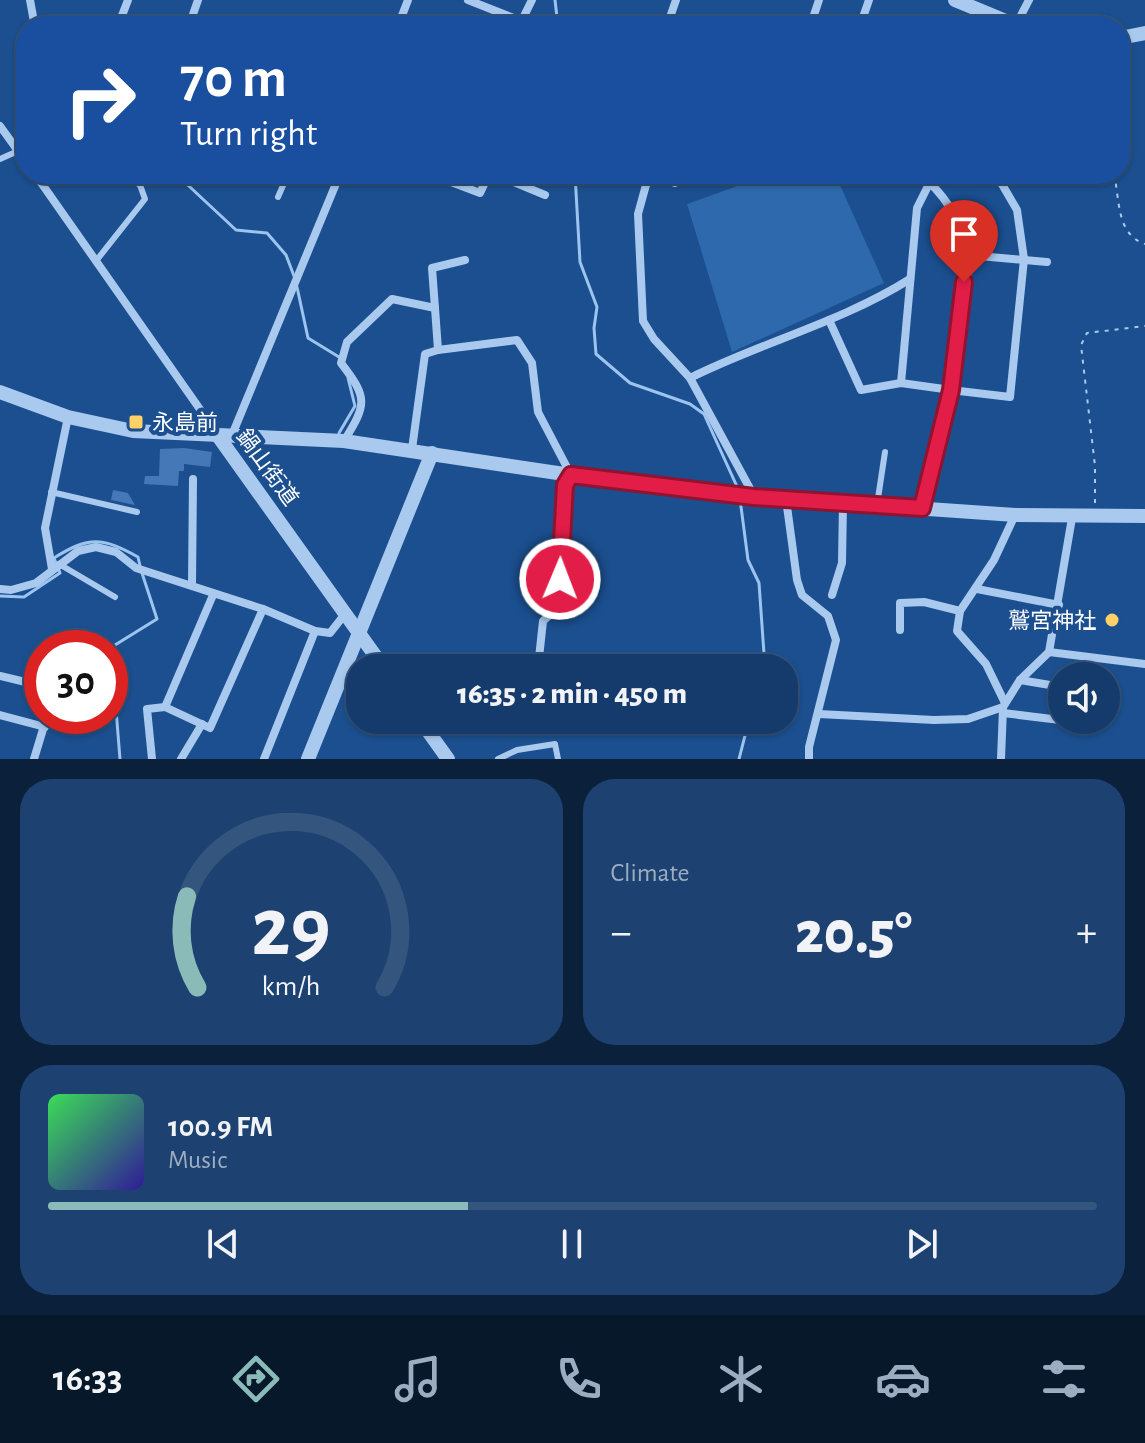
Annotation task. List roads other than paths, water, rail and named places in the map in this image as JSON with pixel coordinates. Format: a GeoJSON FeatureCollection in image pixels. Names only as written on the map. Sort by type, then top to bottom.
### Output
{"type":"FeatureCollection","features":[{"type":"Feature","properties":{"kind":"street"},"geometry":{"type":"LineString","coordinates":[[468,0],[503,16]]}},
{"type":"Feature","properties":{"kind":"street"},"geometry":{"type":"LineString","coordinates":[[955,0],[979,16]]}},
{"type":"Feature","properties":{"kind":"street"},"geometry":{"type":"LineString","coordinates":[[0,126],[16,148]]}},
{"type":"Feature","properties":{"kind":"street"},"geometry":{"type":"LineString","coordinates":[[42,184],[225,435]]}},
{"type":"Feature","properties":{"kind":"street"},"geometry":{"type":"LineString","coordinates":[[225,435],[336,184]]}},
{"type":"Feature","properties":{"kind":"street"},"geometry":{"type":"LineString","coordinates":[[454,184],[480,193],[485,184]]}},
{"type":"Feature","properties":{"kind":"street"},"geometry":{"type":"LineString","coordinates":[[517,184],[545,195]]}},
{"type":"Feature","properties":{"kind":"street"},"geometry":{"type":"LineString","coordinates":[[646,184],[638,214],[643,321],[654,339],[690,378],[754,497]]}},
{"type":"Feature","properties":{"kind":"street"},"geometry":{"type":"LineString","coordinates":[[901,383],[922,184]]}},
{"type":"Feature","properties":{"kind":"street"},"geometry":{"type":"LineString","coordinates":[[922,508],[951,390],[968,255],[962,233],[946,202],[929,184]]}},
{"type":"Feature","properties":{"kind":"street"},"geometry":{"type":"LineString","coordinates":[[829,320],[861,390],[901,383],[1010,397],[1024,259],[1017,210],[1002,184]]}},
{"type":"Feature","properties":{"kind":"street"},"geometry":{"type":"LineString","coordinates":[[968,255],[1047,262]]}},
{"type":"Feature","properties":{"kind":"street"},"geometry":{"type":"LineString","coordinates":[[438,350],[432,268],[465,260]]}},
{"type":"Feature","properties":{"kind":"street"},"geometry":{"type":"LineString","coordinates":[[690,378],[737,354],[829,320],[910,279]]}},
{"type":"Feature","properties":{"kind":"street"},"geometry":{"type":"LineString","coordinates":[[344,441],[362,412],[362,390],[341,363],[347,342],[392,299],[435,308]]}},
{"type":"Feature","properties":{"kind":"street"},"geometry":{"type":"LineString","coordinates":[[412,449],[425,354],[517,340],[532,363],[538,412],[571,475]]}},
{"type":"Feature","properties":{"kind":"street","name":"鍋山街道"},"geometry":{"type":"LineString","coordinates":[[0,392],[68,417],[133,431],[225,435],[345,614],[376,654]]}},
{"type":"Feature","properties":{"kind":"street"},"geometry":{"type":"LineString","coordinates":[[56,566],[45,528],[68,417]]}},
{"type":"Feature","properties":{"kind":"street"},"geometry":{"type":"LineString","coordinates":[[225,435],[344,441],[571,475],[754,497],[1072,518],[1145,516]]}},
{"type":"Feature","properties":{"kind":"street"},"geometry":{"type":"LineString","coordinates":[[308,759],[432,453]]}},
{"type":"Feature","properties":{"kind":"street"},"geometry":{"type":"LineString","coordinates":[[539,654],[543,621],[560,606],[565,485],[571,475]]}},
{"type":"Feature","properties":{"kind":"street"},"geometry":{"type":"LineString","coordinates":[[192,585],[193,479]]}},
{"type":"Feature","properties":{"kind":"street"},"geometry":{"type":"LineString","coordinates":[[786,499],[797,580],[802,595],[828,616],[836,640],[824,678],[809,759]]}},
{"type":"Feature","properties":{"kind":"street"},"geometry":{"type":"LineString","coordinates":[[832,595],[842,563],[843,503]]}},
{"type":"Feature","properties":{"kind":"street"},"geometry":{"type":"LineString","coordinates":[[1001,759],[1003,707],[986,664],[957,631],[960,611],[977,589],[1015,515]]}},
{"type":"Feature","properties":{"kind":"street"},"geometry":{"type":"LineString","coordinates":[[1003,707],[1020,680],[1049,652],[1072,518]]}},
{"type":"Feature","properties":{"kind":"street"},"geometry":{"type":"LineString","coordinates":[[0,589],[11,590],[36,583],[78,551],[96,547],[116,552],[136,568],[263,609],[315,631],[330,633],[345,614]]}},
{"type":"Feature","properties":{"kind":"street"},"geometry":{"type":"LineString","coordinates":[[977,589],[1059,605]]}},
{"type":"Feature","properties":{"kind":"street"},"geometry":{"type":"LineString","coordinates":[[165,707],[213,595]]}},
{"type":"Feature","properties":{"kind":"street"},"geometry":{"type":"LineString","coordinates":[[900,630],[900,603],[924,602],[960,611]]}},
{"type":"Feature","properties":{"kind":"street"},"geometry":{"type":"LineString","coordinates":[[152,759],[147,709],[165,707],[210,728],[263,609]]}},
{"type":"Feature","properties":{"kind":"street"},"geometry":{"type":"LineString","coordinates":[[264,759],[315,631]]}},
{"type":"Feature","properties":{"kind":"street"},"geometry":{"type":"LineString","coordinates":[[1049,652],[1145,664]]}},
{"type":"Feature","properties":{"kind":"street"},"geometry":{"type":"LineString","coordinates":[[0,676],[24,682]]}},
{"type":"Feature","properties":{"kind":"street"},"geometry":{"type":"LineString","coordinates":[[1020,680],[1048,685]]}},
{"type":"Feature","properties":{"kind":"street"},"geometry":{"type":"LineString","coordinates":[[819,714],[968,719],[1003,707],[1048,717]]}},
{"type":"Feature","properties":{"kind":"street"},"geometry":{"type":"LineString","coordinates":[[0,715],[24,721]]}},
{"type":"Feature","properties":{"kind":"street"},"geometry":{"type":"LineString","coordinates":[[181,759],[202,724]]}},
{"type":"Feature","properties":{"kind":"street"},"geometry":{"type":"LineString","coordinates":[[34,759],[43,734]]}},
{"type":"Feature","properties":{"kind":"street"},"geometry":{"type":"LineString","coordinates":[[430,734],[448,759]]}},
{"type":"Feature","properties":{"kind":"lane"},"geometry":{"type":"LineString","coordinates":[[96,261],[145,199],[138,184]]}},
{"type":"Feature","properties":{"kind":"lane"},"geometry":{"type":"LineString","coordinates":[[278,197],[284,184]]}},
{"type":"Feature","properties":{"kind":"lane"},"geometry":{"type":"LineString","coordinates":[[877,505],[885,452]]}},
{"type":"Feature","properties":{"kind":"lane"},"geometry":{"type":"LineString","coordinates":[[51,492],[137,512]]}},
{"type":"Feature","properties":{"kind":"lane"},"geometry":{"type":"LineString","coordinates":[[56,566],[115,597]]}},
{"type":"Feature","properties":{"kind":"lane"},"geometry":{"type":"LineString","coordinates":[[498,759],[517,750],[555,744],[558,759]]}},
{"type":"Feature","properties":{"kind":"waterway"},"geometry":{"type":"LineString","coordinates":[[555,0],[557,16]]}},
{"type":"Feature","properties":{"kind":"waterway"},"geometry":{"type":"LineString","coordinates":[[187,184],[236,230],[267,233],[286,255],[294,276]]}},
{"type":"Feature","properties":{"kind":"waterway"},"geometry":{"type":"LineString","coordinates":[[576,184],[580,262],[597,307],[594,328],[596,354],[630,383],[690,404],[704,414],[739,491]]}},
{"type":"Feature","properties":{"kind":"waterway"},"geometry":{"type":"LineString","coordinates":[[297,287],[308,338],[339,357]]}},
{"type":"Feature","properties":{"kind":"waterway"},"geometry":{"type":"LineString","coordinates":[[339,433],[355,406],[348,378]]}},
{"type":"Feature","properties":{"kind":"waterway"},"geometry":{"type":"LineString","coordinates":[[740,499],[748,560],[759,583],[764,654]]}},
{"type":"Feature","properties":{"kind":"waterway"},"geometry":{"type":"LineString","coordinates":[[0,596],[24,597],[60,573],[54,558],[86,543],[115,546],[138,557],[140,566]]}},
{"type":"Feature","properties":{"kind":"waterway"},"geometry":{"type":"LineString","coordinates":[[120,759],[112,659],[115,645],[157,619],[142,573]]}},
{"type":"Feature","properties":{"kind":"waterway"},"geometry":{"type":"LineString","coordinates":[[739,759],[745,734]]}},
{"type":"Feature","properties":{"kind":"place","name":"永島前"},"geometry":{"type":"Point","coordinates":[136,422]}},
{"type":"Feature","properties":{"kind":"place","name":"鷲宮神社"},"geometry":{"type":"Point","coordinates":[1112,620]}}]}
